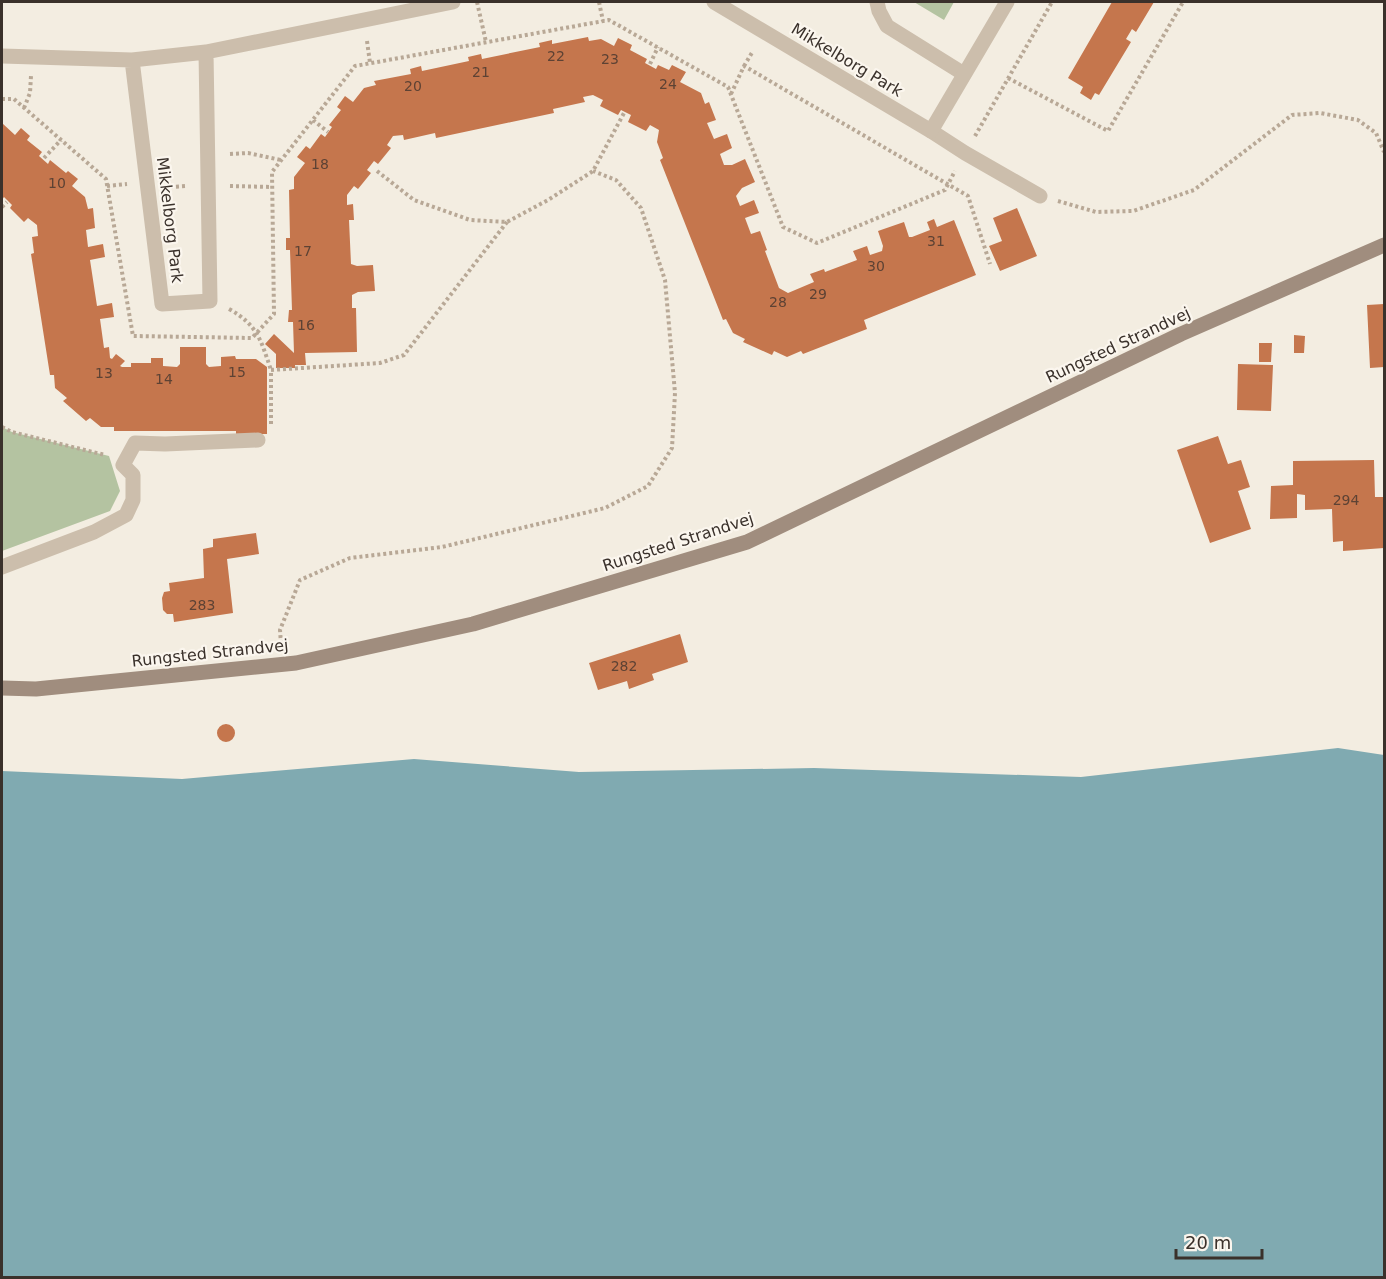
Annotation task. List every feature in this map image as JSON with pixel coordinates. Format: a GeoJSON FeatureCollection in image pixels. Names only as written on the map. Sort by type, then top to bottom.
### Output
{"type":"FeatureCollection","features":[{"type":"Feature","properties":{"kind":"main road","name":"Rungsted Strandvej"},"geometry":{"type":"LineString","coordinates":[[2,688],[36,689],[282,664],[473,624],[747,542],[1181,334],[1384,245]]}},
{"type":"Feature","properties":{"kind":"street"},"geometry":{"type":"LineString","coordinates":[[2,56],[132,60],[206,52],[453,2]]}},
{"type":"Feature","properties":{"kind":"street","name":"Mikkelborg Park"},"geometry":{"type":"LineString","coordinates":[[714,2],[1040,196]]}},
{"type":"Feature","properties":{"kind":"street"},"geometry":{"type":"LineString","coordinates":[[877,2],[887,26],[964,74]]}},
{"type":"Feature","properties":{"kind":"street"},"geometry":{"type":"LineString","coordinates":[[931,131],[1007,2]]}},
{"type":"Feature","properties":{"kind":"street","name":"Mikkelborg Park"},"geometry":{"type":"LineString","coordinates":[[132,60],[162,304],[210,301],[206,52]]}},
{"type":"Feature","properties":{"kind":"street"},"geometry":{"type":"LineString","coordinates":[[2,567],[94,532],[126,515],[133,500],[133,475],[123,465],[135,442],[165,444],[258,441]]}},
{"type":"Feature","properties":{"kind":"path"},"geometry":{"type":"LineString","coordinates":[[477,2],[486,42]]}},
{"type":"Feature","properties":{"kind":"path"},"geometry":{"type":"LineString","coordinates":[[599,2],[603,21]]}},
{"type":"Feature","properties":{"kind":"path"},"geometry":{"type":"LineString","coordinates":[[2,99],[14,99],[106,179],[133,336],[252,338],[274,314],[272,172],[355,66],[609,20],[728,87],[783,227],[817,243],[945,190],[1052,2]]}},
{"type":"Feature","properties":{"kind":"path"},"geometry":{"type":"LineString","coordinates":[[1008,78],[1108,131],[1183,2]]}},
{"type":"Feature","properties":{"kind":"path"},"geometry":{"type":"LineString","coordinates":[[650,64],[658,47]]}},
{"type":"Feature","properties":{"kind":"path"},"geometry":{"type":"LineString","coordinates":[[24,108],[30,93],[32,57]]}},
{"type":"Feature","properties":{"kind":"path"},"geometry":{"type":"LineString","coordinates":[[731,94],[744,66],[968,196],[990,264]]}},
{"type":"Feature","properties":{"kind":"path"},"geometry":{"type":"LineString","coordinates":[[271,370],[380,363],[404,354],[507,222],[548,200],[593,171],[624,113]]}},
{"type":"Feature","properties":{"kind":"path"},"geometry":{"type":"LineString","coordinates":[[1040,196],[1096,212],[1133,211],[1194,190],[1292,115],[1320,113],[1358,120],[1376,133],[1384,152]]}},
{"type":"Feature","properties":{"kind":"path"},"geometry":{"type":"LineString","coordinates":[[313,120],[328,132]]}},
{"type":"Feature","properties":{"kind":"path"},"geometry":{"type":"LineString","coordinates":[[44,159],[61,140]]}},
{"type":"Feature","properties":{"kind":"path"},"geometry":{"type":"LineString","coordinates":[[208,155],[248,153],[282,160]]}},
{"type":"Feature","properties":{"kind":"path"},"geometry":{"type":"LineString","coordinates":[[377,171],[414,200],[470,220],[507,222]]}},
{"type":"Feature","properties":{"kind":"path"},"geometry":{"type":"LineString","coordinates":[[282,664],[280,630],[300,580],[350,558],[442,547],[605,508],[648,486],[672,448],[675,393],[665,280],[641,208],[616,180],[593,171]]}},
{"type":"Feature","properties":{"kind":"path"},"geometry":{"type":"LineString","coordinates":[[208,185],[272,187]]}},
{"type":"Feature","properties":{"kind":"path"},"geometry":{"type":"LineString","coordinates":[[2,207],[7,202]]}},
{"type":"Feature","properties":{"kind":"path"},"geometry":{"type":"LineString","coordinates":[[210,301],[240,315],[257,332],[271,370],[271,444],[258,441]]}},
{"type":"Feature","properties":{"kind":"path"},"geometry":{"type":"LineString","coordinates":[[2,427],[12,432],[109,456],[123,465]]}},
{"type":"Feature","properties":{"kind":"green space"},"geometry":{"type":"Polygon","coordinates":[[[914,2],[954,2],[944,20],[914,2]]]}},
{"type":"Feature","properties":{"kind":"green space"},"geometry":{"type":"Polygon","coordinates":[[[2,427],[12,432],[109,456],[120,491],[110,511],[2,551],[2,427]]]}},
{"type":"Feature","properties":{"kind":"water"},"geometry":{"type":"Polygon","coordinates":[[[1338,748],[1384,755],[1384,1277],[2,1277],[2,771],[182,779],[414,759],[579,772],[814,768],[1081,777],[1338,748]]]}},
{"type":"Feature","properties":{"kind":"building"},"geometry":{"type":"Polygon","coordinates":[[[1112,2],[1154,2],[1136,32],[1132,29],[1126,39],[1131,42],[1099,95],[1095,93],[1091,100],[1080,93],[1083,87],[1068,78],[1112,2]]]}},
{"type":"Feature","properties":{"kind":"building"},"geometry":{"type":"Polygon","coordinates":[[[588,37],[589,41],[601,39],[614,46],[618,38],[632,45],[630,50],[647,59],[645,63],[656,69],[658,65],[669,70],[672,65],[686,72],[680,82],[701,93],[705,104],[709,102],[716,120],[707,123],[714,139],[727,134],[732,148],[720,154],[724,165],[732,165],[745,159],[755,182],[742,188],[736,196],[740,206],[754,200],[759,213],[745,218],[751,234],[760,231],[779,288],[788,293],[814,282],[810,274],[824,269],[825,272],[857,260],[853,251],[867,246],[870,255],[882,251],[883,246],[878,231],[904,222],[909,237],[912,237],[930,230],[927,222],[934,219],[937,227],[954,220],[976,275],[864,320],[867,329],[803,354],[801,351],[787,357],[774,351],[772,355],[743,342],[745,339],[733,333],[726,319],[723,320],[660,160],[663,158],[657,142],[659,130],[650,125],[646,131],[628,122],[631,115],[621,110],[618,115],[600,106],[603,100],[593,95],[583,97],[585,102],[553,109],[554,113],[436,138],[435,133],[404,140],[403,135],[393,136],[387,145],[391,148],[378,164],[374,161],[367,170],[371,173],[358,189],[354,186],[347,195],[347,205],[353,204],[354,220],[349,220],[351,264],[373,265],[375,291],[358,292],[352,295],[352,308],[356,308],[357,352],[305,353],[306,365],[295,365],[295,368],[276,368],[276,354],[265,344],[274,334],[294,353],[293,322],[288,322],[289,310],[292,310],[290,250],[286,250],[286,238],[290,238],[289,190],[294,189],[294,177],[305,163],[297,157],[306,146],[310,149],[321,134],[325,137],[332,127],[329,125],[341,110],[337,107],[345,96],[353,102],[364,88],[376,85],[374,81],[411,74],[410,69],[421,66],[422,71],[469,61],[468,57],[481,54],[482,59],[540,47],[539,43],[552,40],[552,44],[588,37]]]}},
{"type":"Feature","properties":{"kind":"building"},"geometry":{"type":"Polygon","coordinates":[[[2,123],[15,135],[21,128],[30,136],[27,140],[42,152],[39,156],[48,164],[50,160],[78,179],[72,186],[85,197],[88,209],[93,208],[95,228],[86,230],[88,247],[103,244],[105,257],[90,260],[97,306],[112,303],[114,317],[100,319],[104,348],[109,347],[110,358],[112,359],[116,354],[125,361],[120,366],[122,367],[131,367],[131,363],[151,363],[151,358],[163,358],[163,366],[177,367],[180,364],[180,347],[206,347],[206,364],[209,367],[221,366],[221,357],[256,359],[267,367],[267,434],[236,434],[236,431],[114,431],[114,427],[101,427],[90,418],[86,421],[63,401],[67,398],[55,388],[54,375],[50,375],[31,254],[34,253],[32,237],[38,236],[37,225],[28,218],[24,222],[10,208],[12,205],[4,197],[2,200],[2,123]]]}},
{"type":"Feature","properties":{"kind":"building"},"geometry":{"type":"Polygon","coordinates":[[[1017,208],[1037,256],[1000,271],[989,246],[1002,241],[993,218],[1017,208]]]}},
{"type":"Feature","properties":{"kind":"building"},"geometry":{"type":"Polygon","coordinates":[[[1384,304],[1384,367],[1370,368],[1367,305],[1384,304]]]}},
{"type":"Feature","properties":{"kind":"building"},"geometry":{"type":"Polygon","coordinates":[[[1294,335],[1305,336],[1304,353],[1294,353],[1294,335]]]}},
{"type":"Feature","properties":{"kind":"building"},"geometry":{"type":"Polygon","coordinates":[[[1259,343],[1272,343],[1271,362],[1259,362],[1259,343]]]}},
{"type":"Feature","properties":{"kind":"building"},"geometry":{"type":"Polygon","coordinates":[[[1238,364],[1273,365],[1271,411],[1237,410],[1238,364]]]}},
{"type":"Feature","properties":{"kind":"building"},"geometry":{"type":"Polygon","coordinates":[[[1218,436],[1228,464],[1241,460],[1250,487],[1238,491],[1251,529],[1210,543],[1177,450],[1218,436]]]}},
{"type":"Feature","properties":{"kind":"building"},"geometry":{"type":"Polygon","coordinates":[[[1374,460],[1375,497],[1384,497],[1384,548],[1343,551],[1343,541],[1333,542],[1332,509],[1305,510],[1305,495],[1297,494],[1297,518],[1270,519],[1271,486],[1293,485],[1293,461],[1374,460]]]}},
{"type":"Feature","properties":{"kind":"building"},"geometry":{"type":"Polygon","coordinates":[[[256,533],[259,554],[227,559],[233,613],[174,622],[173,614],[167,614],[163,610],[162,598],[164,592],[170,591],[169,583],[204,578],[203,549],[213,547],[213,539],[256,533]]]}},
{"type":"Feature","properties":{"kind":"building"},"geometry":{"type":"Polygon","coordinates":[[[680,634],[688,662],[652,674],[654,680],[629,689],[627,681],[598,690],[589,663],[680,634]]]}},
{"type":"Feature","properties":{"kind":"building"},"geometry":{"type":"Polygon","coordinates":[[[226,724],[232,727],[235,733],[232,739],[226,742],[220,739],[217,733],[220,727],[226,724]]]}}]}
